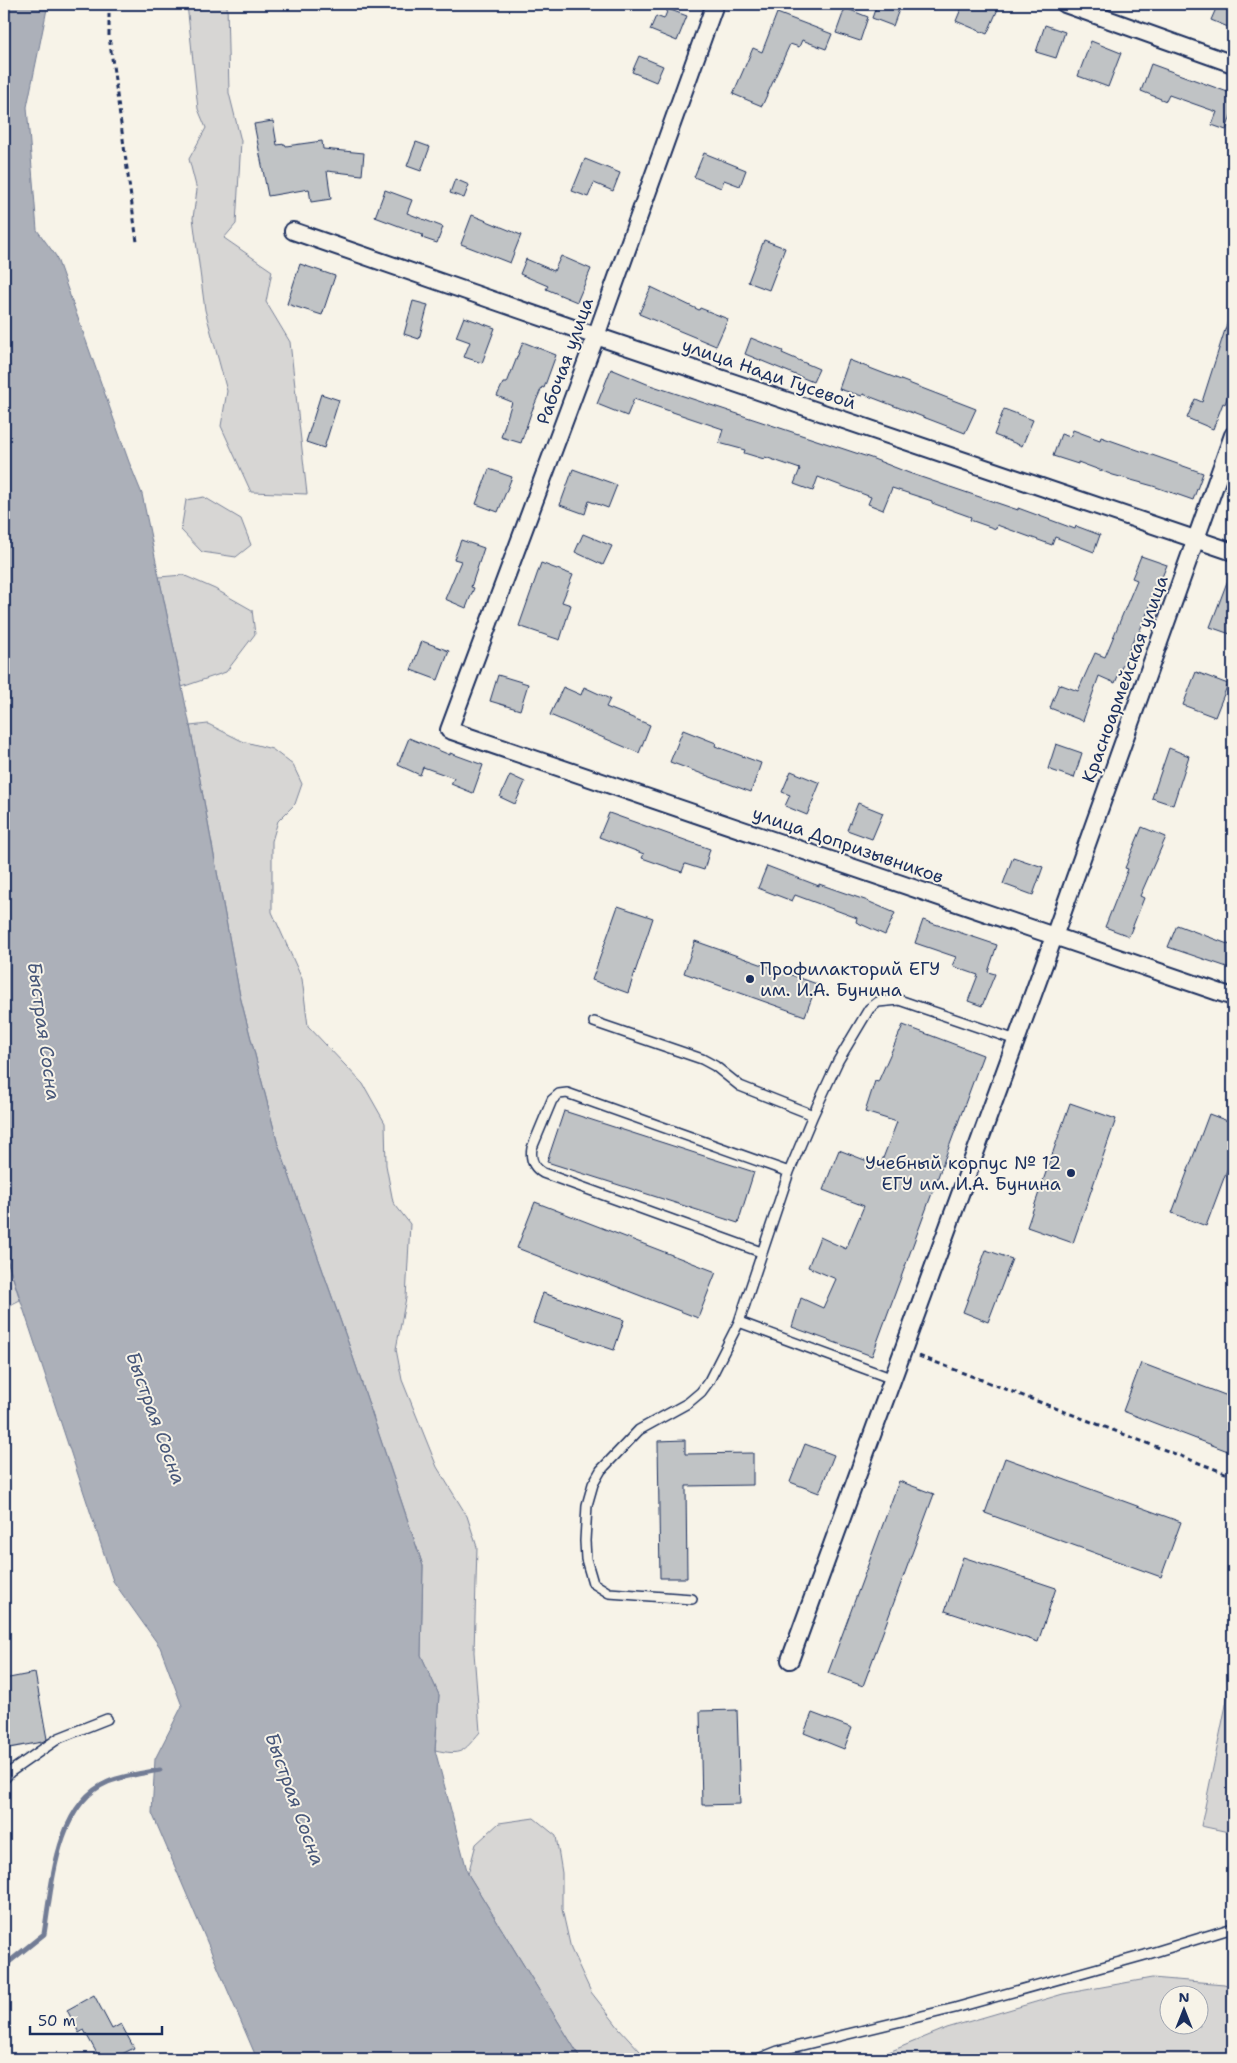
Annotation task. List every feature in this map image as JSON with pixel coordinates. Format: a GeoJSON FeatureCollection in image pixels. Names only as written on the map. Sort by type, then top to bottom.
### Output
{"type":"FeatureCollection","features":[{"type":"Feature","properties":{"kind":"street","name":"Рабочая улица"},"geometry":{"type":"LineString","coordinates":[[449,730],[596,336],[715,4]]}},
{"type":"Feature","properties":{"kind":"street"},"geometry":{"type":"LineString","coordinates":[[1065,4],[1233,64]]}},
{"type":"Feature","properties":{"kind":"street","name":"улица Нади Гусевой"},"geometry":{"type":"LineString","coordinates":[[293,231],[1233,552]]}},
{"type":"Feature","properties":{"kind":"street","name":"Красноармейская улица"},"geometry":{"type":"LineString","coordinates":[[790,1660],[1054,936],[1233,435]]}},
{"type":"Feature","properties":{"kind":"street","name":"улица Допризывников"},"geometry":{"type":"LineString","coordinates":[[449,730],[1233,997]]}},
{"type":"Feature","properties":{"kind":"lane"},"geometry":{"type":"LineString","coordinates":[[692,1599],[609,1593],[597,1588],[593,1583],[586,1559],[587,1505],[593,1484],[601,1470],[639,1430],[688,1404],[709,1381],[739,1322],[789,1172],[838,1061],[869,1008],[878,1002],[899,1000],[911,1002],[1016,1040]]}},
{"type":"Feature","properties":{"kind":"lane"},"geometry":{"type":"LineString","coordinates":[[594,1022],[702,1059],[715,1066],[740,1086],[813,1115]]}},
{"type":"Feature","properties":{"kind":"lane"},"geometry":{"type":"LineString","coordinates":[[761,1252],[543,1173],[534,1165],[531,1155],[532,1148],[552,1100],[559,1094],[567,1093],[789,1172]]}},
{"type":"Feature","properties":{"kind":"lane"},"geometry":{"type":"LineString","coordinates":[[739,1322],[893,1379]]}},
{"type":"Feature","properties":{"kind":"lane"},"geometry":{"type":"LineString","coordinates":[[4,1779],[10,1772],[59,1738],[107,1719]]}},
{"type":"Feature","properties":{"kind":"lane"},"geometry":{"type":"LineString","coordinates":[[758,2059],[778,2051],[955,2008],[1233,1928]]}},
{"type":"Feature","properties":{"kind":"path"},"geometry":{"type":"LineString","coordinates":[[109,4],[109,36],[137,242]]}},
{"type":"Feature","properties":{"kind":"path"},"geometry":{"type":"LineString","coordinates":[[903,1350],[1233,1476]]}},
{"type":"Feature","properties":{"kind":"shaded area"},"geometry":{"type":"Polygon","coordinates":[[[187,4],[227,4],[229,93],[241,141],[236,224],[224,238],[272,271],[266,302],[290,342],[307,494],[251,492],[221,426],[227,391],[205,310],[193,218],[197,190],[189,159],[206,128],[198,109],[187,4]]]}},
{"type":"Feature","properties":{"kind":"shaded area"},"geometry":{"type":"Polygon","coordinates":[[[204,497],[241,519],[251,545],[236,557],[202,552],[181,530],[186,500],[204,497]]]}},
{"type":"Feature","properties":{"kind":"shaded area"},"geometry":{"type":"Polygon","coordinates":[[[183,575],[215,589],[252,610],[255,634],[226,672],[182,687],[159,577],[183,575]]]}},
{"type":"Feature","properties":{"kind":"shaded area"},"geometry":{"type":"Polygon","coordinates":[[[208,724],[242,741],[272,749],[293,765],[302,784],[295,804],[278,821],[272,841],[272,912],[302,979],[308,1026],[363,1084],[385,1123],[386,1165],[393,1202],[410,1224],[406,1298],[396,1349],[402,1380],[437,1467],[467,1516],[477,1547],[474,1652],[480,1732],[470,1744],[457,1752],[451,1753],[435,1750],[439,1695],[421,1655],[423,1566],[349,1345],[277,1141],[240,996],[190,726],[208,724]]]}},
{"type":"Feature","properties":{"kind":"shaded area"},"geometry":{"type":"Polygon","coordinates":[[[4,1250],[20,1300],[4,1308],[4,1250]]]}},
{"type":"Feature","properties":{"kind":"shaded area"},"geometry":{"type":"Polygon","coordinates":[[[1233,1671],[1233,1833],[1201,1826],[1233,1671]]]}},
{"type":"Feature","properties":{"kind":"shaded area"},"geometry":{"type":"Polygon","coordinates":[[[534,1818],[556,1836],[562,1873],[562,1909],[571,1949],[591,1992],[640,2051],[644,2059],[581,2059],[468,1874],[476,1844],[499,1823],[534,1818]]]}},
{"type":"Feature","properties":{"kind":"shaded area"},"geometry":{"type":"Polygon","coordinates":[[[1152,1978],[1224,1984],[1233,1987],[1233,2056],[1215,2059],[872,2059],[947,2028],[1063,1994],[1152,1978]]]}},
{"type":"Feature","properties":{"kind":"water","name":"Быстрая Сосна"},"geometry":{"type":"Polygon","coordinates":[[[4,4],[48,4],[27,107],[37,230],[56,256],[142,494],[190,726],[240,996],[277,1141],[349,1345],[423,1566],[421,1655],[439,1695],[435,1750],[468,1874],[581,2059],[257,2059],[152,1813],[155,1759],[182,1706],[160,1647],[113,1581],[4,1250],[4,4]]]}},
{"type":"Feature","properties":{"kind":"building"},"geometry":{"type":"Polygon","coordinates":[[[877,4],[901,4],[893,26],[872,18],[877,4]]]}},
{"type":"Feature","properties":{"kind":"building"},"geometry":{"type":"Polygon","coordinates":[[[963,4],[985,4],[998,9],[987,34],[956,21],[963,4]]]}},
{"type":"Feature","properties":{"kind":"building"},"geometry":{"type":"Polygon","coordinates":[[[1218,4],[1233,4],[1233,29],[1211,20],[1218,4]]]}},
{"type":"Feature","properties":{"kind":"building"},"geometry":{"type":"Polygon","coordinates":[[[845,8],[868,17],[860,41],[836,33],[845,8]]]}},
{"type":"Feature","properties":{"kind":"building"},"geometry":{"type":"Polygon","coordinates":[[[668,9],[687,16],[677,41],[650,30],[656,16],[664,19],[668,9]]]}},
{"type":"Feature","properties":{"kind":"building"},"geometry":{"type":"Polygon","coordinates":[[[777,13],[832,34],[826,49],[802,40],[799,47],[790,44],[762,106],[733,94],[753,48],[762,52],[777,13]]]}},
{"type":"Feature","properties":{"kind":"building"},"geometry":{"type":"Polygon","coordinates":[[[1045,25],[1065,32],[1056,58],[1036,52],[1045,25]]]}},
{"type":"Feature","properties":{"kind":"building"},"geometry":{"type":"Polygon","coordinates":[[[1091,41],[1121,53],[1108,87],[1078,76],[1091,41]]]}},
{"type":"Feature","properties":{"kind":"building"},"geometry":{"type":"Polygon","coordinates":[[[639,56],[663,66],[656,82],[632,72],[639,56]]]}},
{"type":"Feature","properties":{"kind":"building"},"geometry":{"type":"Polygon","coordinates":[[[1151,64],[1233,94],[1233,110],[1226,130],[1212,125],[1217,112],[1169,95],[1166,101],[1141,91],[1151,64]]]}},
{"type":"Feature","properties":{"kind":"building"},"geometry":{"type":"Polygon","coordinates":[[[273,121],[277,145],[285,144],[286,146],[322,141],[323,149],[364,153],[362,175],[327,171],[331,199],[311,202],[309,189],[268,196],[254,124],[273,121]]]}},
{"type":"Feature","properties":{"kind":"building"},"geometry":{"type":"Polygon","coordinates":[[[416,142],[430,147],[421,171],[407,166],[416,142]]]}},
{"type":"Feature","properties":{"kind":"building"},"geometry":{"type":"Polygon","coordinates":[[[704,153],[746,170],[740,186],[724,180],[721,188],[694,177],[704,153]]]}},
{"type":"Feature","properties":{"kind":"building"},"geometry":{"type":"Polygon","coordinates":[[[585,159],[620,173],[613,191],[594,183],[588,197],[572,191],[585,159]]]}},
{"type":"Feature","properties":{"kind":"building"},"geometry":{"type":"Polygon","coordinates":[[[455,179],[469,185],[464,198],[450,193],[455,179]]]}},
{"type":"Feature","properties":{"kind":"building"},"geometry":{"type":"Polygon","coordinates":[[[385,190],[412,200],[407,213],[443,227],[437,243],[422,238],[423,235],[375,217],[385,190]]]}},
{"type":"Feature","properties":{"kind":"building"},"geometry":{"type":"Polygon","coordinates":[[[472,215],[521,235],[510,263],[461,244],[472,215]]]}},
{"type":"Feature","properties":{"kind":"building"},"geometry":{"type":"Polygon","coordinates":[[[764,240],[785,248],[769,290],[748,282],[764,240]]]}},
{"type":"Feature","properties":{"kind":"building"},"geometry":{"type":"Polygon","coordinates":[[[561,256],[591,269],[577,302],[546,289],[548,286],[520,274],[526,259],[554,271],[561,256]]]}},
{"type":"Feature","properties":{"kind":"building"},"geometry":{"type":"Polygon","coordinates":[[[300,264],[335,276],[322,315],[287,304],[300,264]]]}},
{"type":"Feature","properties":{"kind":"building"},"geometry":{"type":"Polygon","coordinates":[[[651,287],[699,310],[700,308],[728,319],[716,346],[639,314],[651,287]]]}},
{"type":"Feature","properties":{"kind":"building"},"geometry":{"type":"Polygon","coordinates":[[[413,301],[428,305],[419,339],[404,334],[413,301]]]}},
{"type":"Feature","properties":{"kind":"building"},"geometry":{"type":"Polygon","coordinates":[[[1231,311],[1233,311],[1233,380],[1225,404],[1223,403],[1213,429],[1187,418],[1195,399],[1202,402],[1231,311]]]}},
{"type":"Feature","properties":{"kind":"building"},"geometry":{"type":"Polygon","coordinates":[[[464,317],[495,328],[482,363],[464,357],[470,342],[456,337],[464,317]]]}},
{"type":"Feature","properties":{"kind":"building"},"geometry":{"type":"Polygon","coordinates":[[[751,338],[819,369],[813,382],[745,354],[751,338]]]}},
{"type":"Feature","properties":{"kind":"building"},"geometry":{"type":"Polygon","coordinates":[[[523,342],[556,355],[544,388],[542,387],[531,413],[521,443],[501,437],[512,402],[497,396],[503,383],[507,383],[523,342]]]}},
{"type":"Feature","properties":{"kind":"building"},"geometry":{"type":"Polygon","coordinates":[[[849,360],[976,409],[965,433],[863,394],[862,396],[839,389],[849,360]]]}},
{"type":"Feature","properties":{"kind":"building"},"geometry":{"type":"Polygon","coordinates":[[[611,369],[647,384],[871,458],[909,473],[1018,510],[1018,508],[1075,529],[1076,526],[1100,535],[1094,552],[1055,537],[1052,545],[997,525],[996,529],[970,520],[971,517],[932,503],[932,501],[892,488],[883,510],[868,504],[871,497],[818,477],[813,491],[794,484],[800,469],[765,457],[764,459],[744,453],[745,450],[719,443],[723,429],[634,399],[627,416],[597,404],[611,369]]]}},
{"type":"Feature","properties":{"kind":"building"},"geometry":{"type":"Polygon","coordinates":[[[321,394],[339,400],[324,448],[306,442],[321,394]]]}},
{"type":"Feature","properties":{"kind":"building"},"geometry":{"type":"Polygon","coordinates":[[[1004,409],[1033,420],[1022,446],[994,435],[1004,409]]]}},
{"type":"Feature","properties":{"kind":"building"},"geometry":{"type":"Polygon","coordinates":[[[1073,430],[1100,440],[1101,437],[1203,473],[1193,500],[1078,462],[1078,464],[1053,456],[1061,434],[1070,437],[1073,430]]]}},
{"type":"Feature","properties":{"kind":"building"},"geometry":{"type":"Polygon","coordinates":[[[489,469],[512,477],[498,512],[476,504],[489,469]]]}},
{"type":"Feature","properties":{"kind":"building"},"geometry":{"type":"Polygon","coordinates":[[[573,469],[617,485],[608,508],[589,501],[585,514],[560,505],[573,469]]]}},
{"type":"Feature","properties":{"kind":"building"},"geometry":{"type":"Polygon","coordinates":[[[583,534],[612,546],[603,565],[575,552],[583,534]]]}},
{"type":"Feature","properties":{"kind":"building"},"geometry":{"type":"Polygon","coordinates":[[[461,540],[484,548],[471,587],[474,588],[466,608],[445,599],[461,561],[454,559],[461,540]]]}},
{"type":"Feature","properties":{"kind":"building"},"geometry":{"type":"Polygon","coordinates":[[[1141,556],[1167,565],[1138,635],[1136,634],[1115,683],[1099,676],[1083,721],[1050,708],[1059,684],[1078,691],[1095,653],[1105,657],[1137,580],[1132,578],[1141,556]]]}},
{"type":"Feature","properties":{"kind":"building"},"geometry":{"type":"Polygon","coordinates":[[[541,563],[573,575],[562,602],[571,605],[560,640],[519,626],[541,563]]]}},
{"type":"Feature","properties":{"kind":"building"},"geometry":{"type":"Polygon","coordinates":[[[1233,570],[1233,635],[1210,627],[1233,570]]]}},
{"type":"Feature","properties":{"kind":"building"},"geometry":{"type":"Polygon","coordinates":[[[422,641],[449,651],[438,680],[411,670],[422,641]]]}},
{"type":"Feature","properties":{"kind":"building"},"geometry":{"type":"Polygon","coordinates":[[[1196,672],[1228,684],[1215,717],[1183,705],[1196,672]]]}},
{"type":"Feature","properties":{"kind":"building"},"geometry":{"type":"Polygon","coordinates":[[[498,675],[528,684],[520,710],[490,701],[498,675]]]}},
{"type":"Feature","properties":{"kind":"building"},"geometry":{"type":"Polygon","coordinates":[[[563,687],[581,695],[584,687],[610,699],[606,707],[650,725],[639,753],[550,715],[563,687]]]}},
{"type":"Feature","properties":{"kind":"building"},"geometry":{"type":"Polygon","coordinates":[[[683,730],[716,743],[715,746],[761,763],[751,792],[670,762],[683,730]]]}},
{"type":"Feature","properties":{"kind":"building"},"geometry":{"type":"Polygon","coordinates":[[[409,738],[450,755],[450,753],[483,765],[473,793],[451,784],[454,778],[423,767],[420,775],[398,765],[409,738]]]}},
{"type":"Feature","properties":{"kind":"building"},"geometry":{"type":"Polygon","coordinates":[[[1056,744],[1082,753],[1074,778],[1048,769],[1056,744]]]}},
{"type":"Feature","properties":{"kind":"building"},"geometry":{"type":"Polygon","coordinates":[[[1169,748],[1189,756],[1173,805],[1152,798],[1169,748]]]}},
{"type":"Feature","properties":{"kind":"building"},"geometry":{"type":"Polygon","coordinates":[[[791,771],[820,783],[807,815],[785,806],[790,795],[782,792],[791,771]]]}},
{"type":"Feature","properties":{"kind":"building"},"geometry":{"type":"Polygon","coordinates":[[[510,775],[525,782],[515,804],[500,797],[510,775]]]}},
{"type":"Feature","properties":{"kind":"building"},"geometry":{"type":"Polygon","coordinates":[[[858,803],[883,813],[872,839],[847,830],[858,803]]]}},
{"type":"Feature","properties":{"kind":"building"},"geometry":{"type":"Polygon","coordinates":[[[609,813],[710,849],[704,870],[685,864],[682,872],[642,858],[644,854],[599,837],[609,813]]]}},
{"type":"Feature","properties":{"kind":"building"},"geometry":{"type":"Polygon","coordinates":[[[1142,827],[1166,837],[1140,896],[1144,898],[1129,936],[1105,927],[1128,869],[1125,868],[1142,827]]]}},
{"type":"Feature","properties":{"kind":"building"},"geometry":{"type":"Polygon","coordinates":[[[1013,857],[1043,867],[1033,895],[1003,884],[1013,857]]]}},
{"type":"Feature","properties":{"kind":"building"},"geometry":{"type":"Polygon","coordinates":[[[767,866],[819,886],[819,884],[865,900],[895,913],[885,935],[856,922],[857,918],[795,895],[792,901],[758,888],[767,866]]]}},
{"type":"Feature","properties":{"kind":"building"},"geometry":{"type":"Polygon","coordinates":[[[618,906],[653,918],[628,993],[592,980],[618,906]]]}},
{"type":"Feature","properties":{"kind":"building"},"geometry":{"type":"Polygon","coordinates":[[[923,920],[997,945],[988,972],[995,974],[982,1006],[968,1001],[978,975],[952,966],[956,957],[915,943],[923,920]]]}},
{"type":"Feature","properties":{"kind":"building"},"geometry":{"type":"Polygon","coordinates":[[[1177,925],[1233,946],[1233,969],[1168,947],[1177,925]]]}},
{"type":"Feature","properties":{"kind":"building","name":"Профилакторий ЕГУ им. И.А. Бунина"},"geometry":{"type":"Polygon","coordinates":[[[695,941],[817,984],[805,1016],[684,973],[695,941]]]}},
{"type":"Feature","properties":{"kind":"building"},"geometry":{"type":"Polygon","coordinates":[[[903,1025],[983,1055],[872,1356],[792,1327],[801,1298],[823,1308],[836,1279],[808,1267],[820,1237],[846,1249],[864,1206],[823,1190],[839,1150],[880,1166],[897,1122],[865,1112],[875,1081],[878,1082],[903,1025]]]}},
{"type":"Feature","properties":{"kind":"building","name":"Учебный корпус № 12 ЕГУ им. И.А. Бунина"},"geometry":{"type":"Polygon","coordinates":[[[1070,1103],[1116,1119],[1073,1243],[1027,1227],[1070,1103]]]}},
{"type":"Feature","properties":{"kind":"building"},"geometry":{"type":"Polygon","coordinates":[[[564,1111],[754,1172],[738,1223],[547,1162],[564,1111]]]}},
{"type":"Feature","properties":{"kind":"building"},"geometry":{"type":"Polygon","coordinates":[[[1209,1114],[1233,1123],[1233,1154],[1206,1226],[1172,1213],[1209,1114]]]}},
{"type":"Feature","properties":{"kind":"building"},"geometry":{"type":"Polygon","coordinates":[[[535,1202],[716,1272],[698,1318],[517,1248],[535,1202]]]}},
{"type":"Feature","properties":{"kind":"building"},"geometry":{"type":"Polygon","coordinates":[[[986,1250],[1012,1259],[988,1322],[963,1312],[986,1250]]]}},
{"type":"Feature","properties":{"kind":"building"},"geometry":{"type":"Polygon","coordinates":[[[543,1293],[624,1320],[614,1350],[533,1323],[543,1293]]]}},
{"type":"Feature","properties":{"kind":"building"},"geometry":{"type":"Polygon","coordinates":[[[1141,1363],[1233,1398],[1233,1453],[1123,1411],[1141,1363]]]}},
{"type":"Feature","properties":{"kind":"building"},"geometry":{"type":"Polygon","coordinates":[[[685,1440],[685,1454],[753,1453],[753,1485],[686,1486],[687,1578],[660,1578],[658,1441],[685,1440]]]}},
{"type":"Feature","properties":{"kind":"building"},"geometry":{"type":"Polygon","coordinates":[[[805,1444],[834,1455],[819,1493],[790,1482],[805,1444]]]}},
{"type":"Feature","properties":{"kind":"building"},"geometry":{"type":"Polygon","coordinates":[[[1005,1458],[1181,1522],[1161,1577],[985,1513],[1005,1458]]]}},
{"type":"Feature","properties":{"kind":"building"},"geometry":{"type":"Polygon","coordinates":[[[899,1481],[934,1494],[863,1686],[828,1673],[899,1481]]]}},
{"type":"Feature","properties":{"kind":"building"},"geometry":{"type":"Polygon","coordinates":[[[963,1557],[1056,1588],[1038,1642],[945,1611],[963,1557]]]}},
{"type":"Feature","properties":{"kind":"building"},"geometry":{"type":"Polygon","coordinates":[[[35,1673],[47,1739],[42,1742],[4,1749],[4,1679],[35,1673]]]}},
{"type":"Feature","properties":{"kind":"building"},"geometry":{"type":"Polygon","coordinates":[[[737,1710],[740,1804],[702,1805],[700,1711],[737,1710]]]}},
{"type":"Feature","properties":{"kind":"building"},"geometry":{"type":"Polygon","coordinates":[[[812,1713],[852,1728],[844,1749],[804,1733],[812,1713]]]}},
{"type":"Feature","properties":{"kind":"building"},"geometry":{"type":"Polygon","coordinates":[[[94,1995],[112,2029],[121,2024],[134,2048],[112,2059],[100,2059],[84,2030],[79,2033],[67,2010],[94,1995]]]}},
{"type":"Feature","properties":{"kind":"waterway"},"geometry":{"type":"LineString","coordinates":[[4,1966],[44,1934],[59,1848],[77,1808],[91,1793],[108,1782],[127,1776],[160,1770]]}},
{"type":"Feature","properties":{"kind":"place","name":"Профилакторий ЕГУ им. И.А. Бунина"},"geometry":{"type":"Point","coordinates":[750,979]}},
{"type":"Feature","properties":{"kind":"place","name":"Учебный корпус № 12 ЕГУ им. И.А. Бунина"},"geometry":{"type":"Point","coordinates":[1071,1173]}}]}
